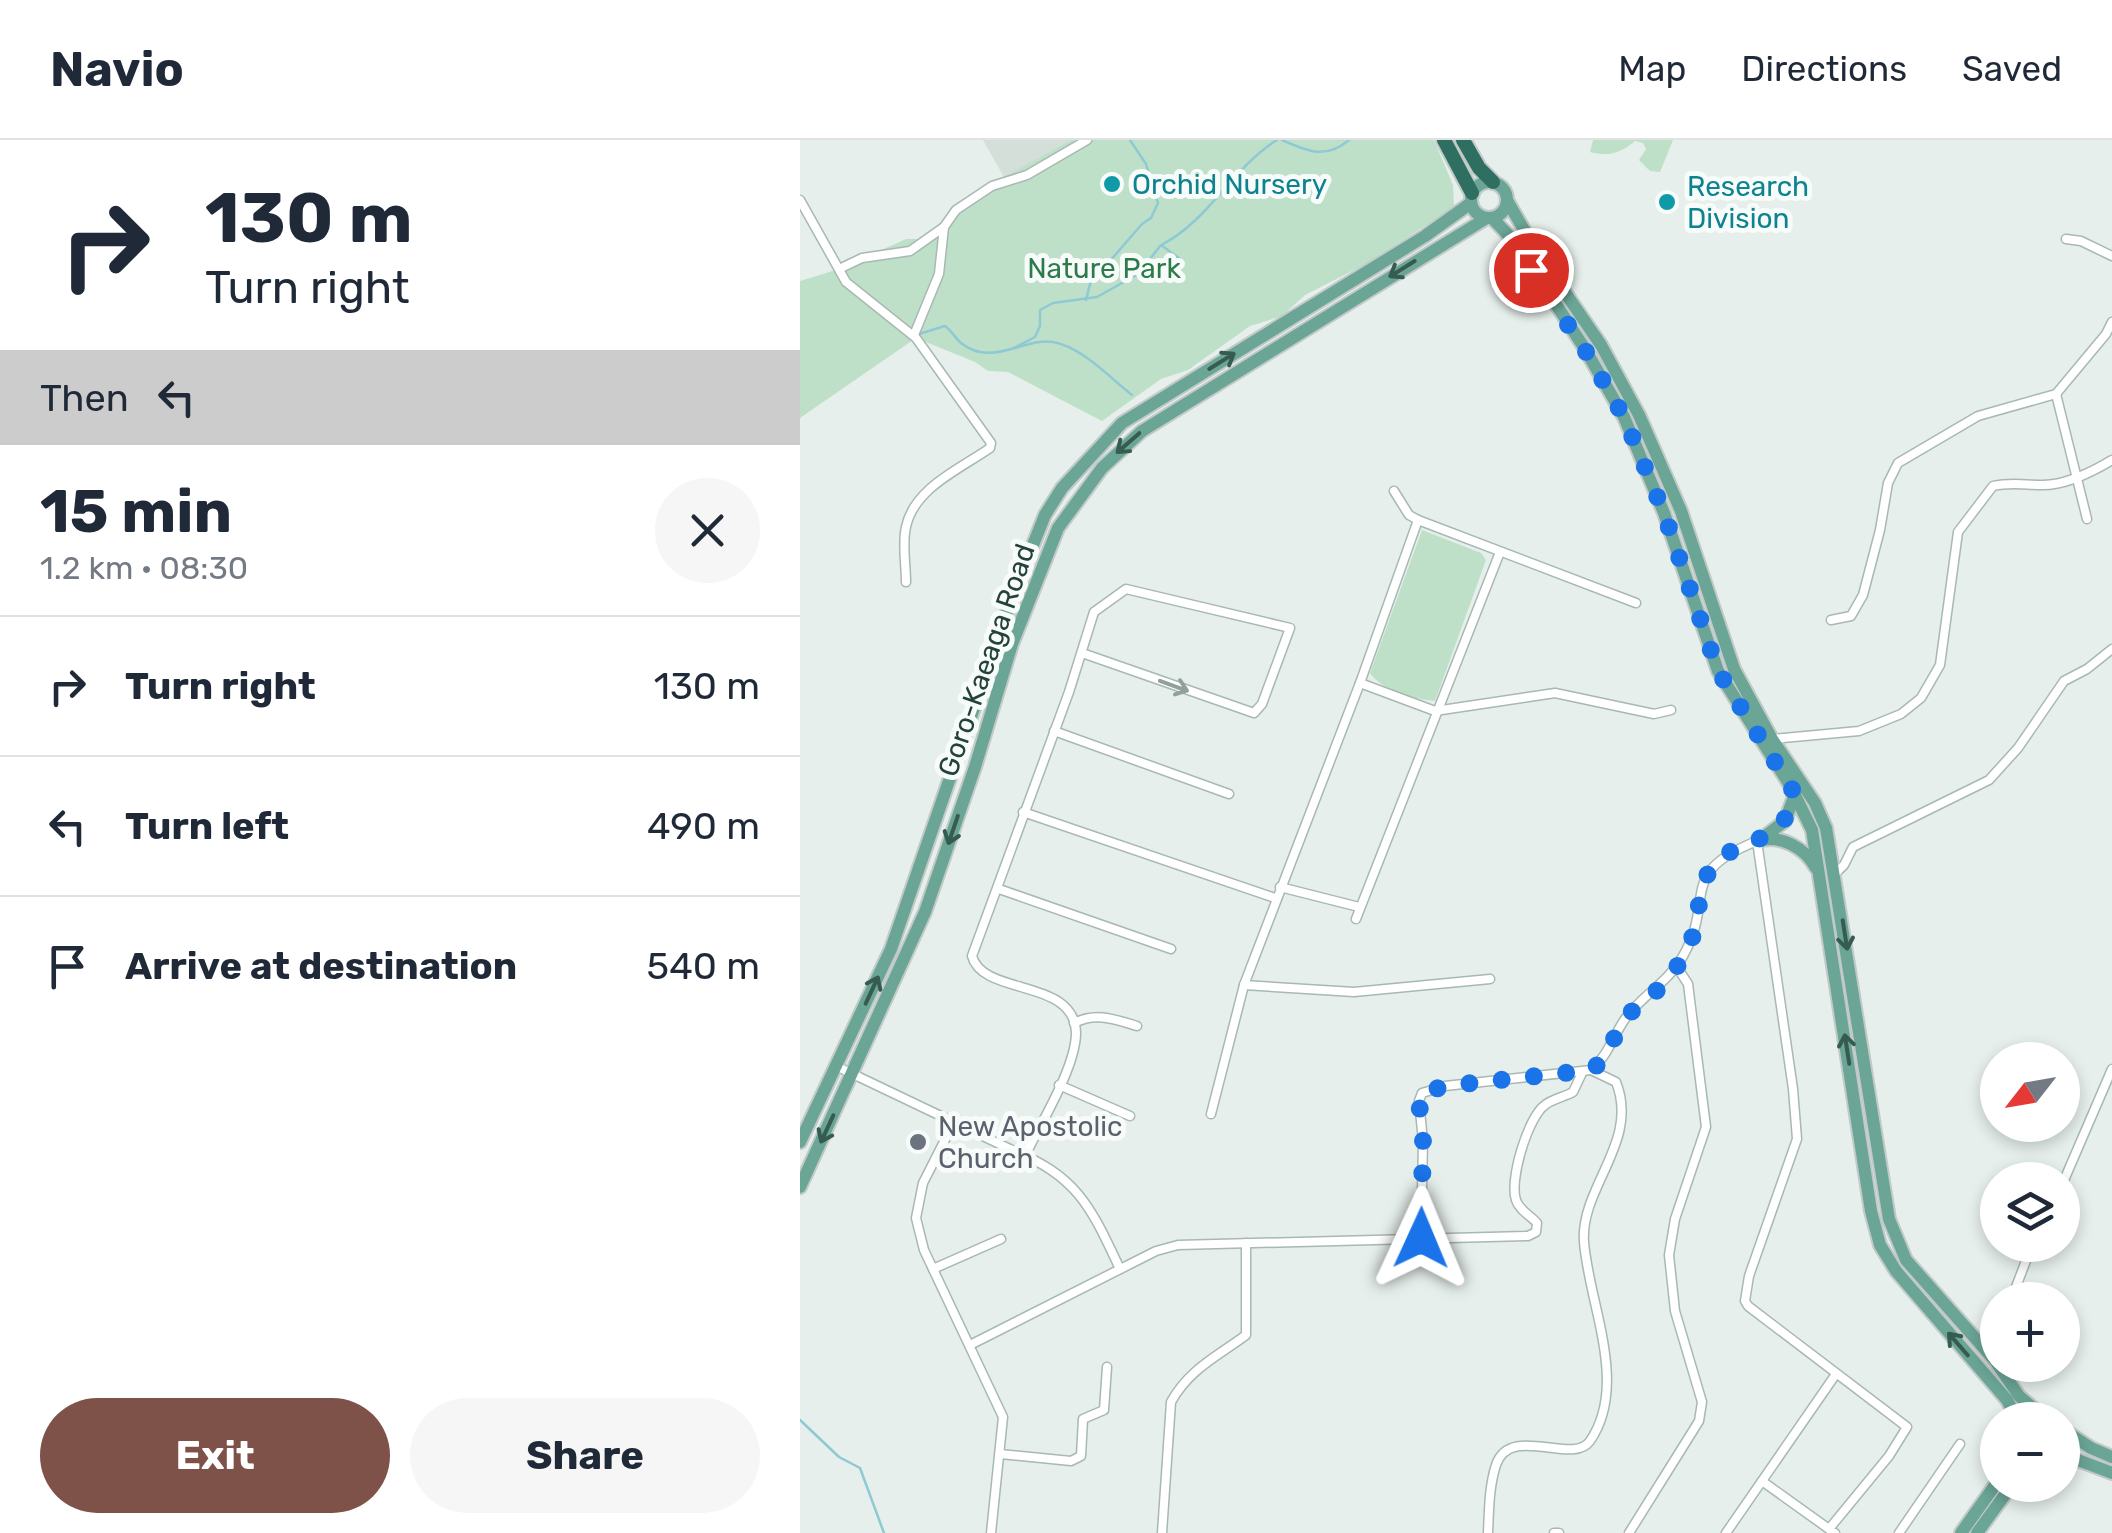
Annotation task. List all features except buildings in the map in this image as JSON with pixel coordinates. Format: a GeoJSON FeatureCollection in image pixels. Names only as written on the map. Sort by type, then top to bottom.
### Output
{"type":"FeatureCollection","features":[{"type":"Feature","properties":{"kind":"highway"},"geometry":{"type":"LineString","coordinates":[[1444,140],[1471,198]]}},
{"type":"Feature","properties":{"kind":"highway"},"geometry":{"type":"LineString","coordinates":[[1463,140],[1478,168],[1493,182]]}},
{"type":"Feature","properties":{"kind":"main road"},"geometry":{"type":"LineString","coordinates":[[1980,1343],[1912,1267],[1892,1231],[1836,873],[1820,814],[1772,738],[1729,658],[1681,511],[1639,415],[1601,345],[1534,247],[1502,187],[1493,182],[1480,184],[1471,198],[1476,213],[1489,218],[1516,244],[1624,417],[1670,529],[1718,671],[1795,794],[1812,830],[1880,1246],[1909,1287],[2008,1402]]}},
{"type":"Feature","properties":{"kind":"main road","name":"Goro-Kaeaga Road"},"geometry":{"type":"LineString","coordinates":[[800,1142],[891,949],[1012,595],[1045,515],[1062,488],[1122,422],[1425,236],[1471,198]]}},
{"type":"Feature","properties":{"kind":"main road"},"geometry":{"type":"LineString","coordinates":[[1489,218],[1503,212],[1508,202]]}},
{"type":"Feature","properties":{"kind":"main road","name":"Goro-Kaeaga Road"},"geometry":{"type":"LineString","coordinates":[[800,1187],[807,1156],[853,1073],[925,912],[1012,644],[1058,528],[1116,454],[1168,412],[1489,218]]}},
{"type":"Feature","properties":{"kind":"main road"},"geometry":{"type":"LineString","coordinates":[[1757,841],[1785,822],[1795,794]]}},
{"type":"Feature","properties":{"kind":"main road"},"geometry":{"type":"LineString","coordinates":[[1757,841],[1765,838],[1798,847],[1820,875]]}},
{"type":"Feature","properties":{"kind":"main road"},"geometry":{"type":"LineString","coordinates":[[2080,1439],[2112,1458]]}},
{"type":"Feature","properties":{"kind":"main road"},"geometry":{"type":"LineString","coordinates":[[2080,1461],[2112,1473]]}},
{"type":"Feature","properties":{"kind":"main road"},"geometry":{"type":"LineString","coordinates":[[1960,1533],[1983,1502]]}},
{"type":"Feature","properties":{"kind":"main road"},"geometry":{"type":"LineString","coordinates":[[1977,1533],[2000,1502]]}},
{"type":"Feature","properties":{"kind":"street"},"geometry":{"type":"LineString","coordinates":[[839,269],[862,258],[910,251],[944,227],[956,210],[992,186],[1027,175],[1087,140]]}},
{"type":"Feature","properties":{"kind":"street"},"geometry":{"type":"LineString","coordinates":[[800,200],[846,282],[914,335],[992,445],[927,491],[914,506],[906,528],[906,582]]}},
{"type":"Feature","properties":{"kind":"street"},"geometry":{"type":"LineString","coordinates":[[914,335],[939,274],[944,227]]}},
{"type":"Feature","properties":{"kind":"street"},"geometry":{"type":"LineString","coordinates":[[2066,239],[2112,256]]}},
{"type":"Feature","properties":{"kind":"street"},"geometry":{"type":"LineString","coordinates":[[1831,620],[1852,616],[1862,595],[1888,482],[1898,463],[1978,416],[2056,394],[2112,322]]}},
{"type":"Feature","properties":{"kind":"street"},"geometry":{"type":"LineString","coordinates":[[2056,394],[2086,519]]}},
{"type":"Feature","properties":{"kind":"street"},"geometry":{"type":"LineString","coordinates":[[1772,738],[1859,731],[1900,714],[1920,698],[1940,665],[1954,547],[1967,518],[1993,486],[2016,482],[2045,486],[2077,477],[2112,460]]}},
{"type":"Feature","properties":{"kind":"street"},"geometry":{"type":"LineString","coordinates":[[1394,491],[1418,520],[1636,602]]}},
{"type":"Feature","properties":{"kind":"street"},"geometry":{"type":"LineString","coordinates":[[1211,1114],[1244,985],[1360,684],[1418,520]]}},
{"type":"Feature","properties":{"kind":"street"},"geometry":{"type":"LineString","coordinates":[[1356,919],[1500,552]]}},
{"type":"Feature","properties":{"kind":"street"},"geometry":{"type":"LineString","coordinates":[[1023,1152],[1029,1148],[1072,1055],[1074,1023],[1055,1000],[1024,986],[986,976],[974,964],[974,949],[1094,612],[1126,589],[1290,628],[1262,704],[1254,714],[1082,652]]}},
{"type":"Feature","properties":{"kind":"street"},"geometry":{"type":"LineString","coordinates":[[1836,873],[1852,848],[1990,780],[2018,748],[2064,681],[2112,649]]}},
{"type":"Feature","properties":{"kind":"street"},"geometry":{"type":"LineString","coordinates":[[1360,684],[1436,711],[1554,693],[1654,714],[1671,710]]}},
{"type":"Feature","properties":{"kind":"street"},"geometry":{"type":"LineString","coordinates":[[1054,731],[1229,794]]}},
{"type":"Feature","properties":{"kind":"street"},"geometry":{"type":"LineString","coordinates":[[1023,812],[1275,898]]}},
{"type":"Feature","properties":{"kind":"street"},"geometry":{"type":"LineString","coordinates":[[970,1345],[1156,1251],[1178,1244],[1528,1236],[1536,1232],[1537,1223],[1516,1200],[1514,1183],[1536,1115],[1546,1104],[1573,1092],[1587,1071],[1606,1055],[1626,1017],[1677,967],[1692,940],[1707,875],[1722,858],[1757,841],[1797,1138],[1749,1276],[1745,1300],[1908,1427],[1832,1531],[1762,1481]]}},
{"type":"Feature","properties":{"kind":"street"},"geometry":{"type":"LineString","coordinates":[[1280,887],[1358,907]]}},
{"type":"Feature","properties":{"kind":"street"},"geometry":{"type":"LineString","coordinates":[[998,889],[1171,949]]}},
{"type":"Feature","properties":{"kind":"street"},"geometry":{"type":"LineString","coordinates":[[1629,1533],[1699,1420],[1702,1402],[1674,1311],[1669,1254],[1675,1219],[1706,1126],[1688,984],[1677,967]]}},
{"type":"Feature","properties":{"kind":"street"},"geometry":{"type":"LineString","coordinates":[[1244,985],[1354,992],[1490,979]]}},
{"type":"Feature","properties":{"kind":"street"},"geometry":{"type":"LineString","coordinates":[[1074,1023],[1104,1016],[1137,1026]]}},
{"type":"Feature","properties":{"kind":"street"},"geometry":{"type":"LineString","coordinates":[[836,1066],[1023,1152],[1055,1171],[1081,1196],[1120,1269]]}},
{"type":"Feature","properties":{"kind":"street"},"geometry":{"type":"LineString","coordinates":[[2072,1162],[2112,1070]]}},
{"type":"Feature","properties":{"kind":"street"},"geometry":{"type":"LineString","coordinates":[[1421,1238],[1422,1093],[1445,1086],[1587,1071],[1616,1082],[1622,1098],[1621,1127],[1587,1219],[1584,1239],[1603,1344],[1607,1410],[1588,1446],[1578,1450],[1540,1445],[1510,1448],[1497,1461],[1488,1533]]}},
{"type":"Feature","properties":{"kind":"street"},"geometry":{"type":"LineString","coordinates":[[1059,1085],[1130,1116]]}},
{"type":"Feature","properties":{"kind":"street"},"geometry":{"type":"LineString","coordinates":[[954,1122],[924,1184],[916,1218],[933,1270],[1004,1417],[991,1533]]}},
{"type":"Feature","properties":{"kind":"street"},"geometry":{"type":"LineString","coordinates":[[933,1270],[1001,1239]]}},
{"type":"Feature","properties":{"kind":"street"},"geometry":{"type":"LineString","coordinates":[[1162,1533],[1171,1402],[1208,1359],[1246,1334],[1246,1242]]}},
{"type":"Feature","properties":{"kind":"street"},"geometry":{"type":"LineString","coordinates":[[1000,1454],[1071,1461],[1080,1456],[1083,1419],[1104,1410],[1108,1368]]}},
{"type":"Feature","properties":{"kind":"street"},"geometry":{"type":"LineString","coordinates":[[1726,1533],[1836,1374]]}},
{"type":"Feature","properties":{"kind":"street"},"geometry":{"type":"LineString","coordinates":[[1899,1533],[1960,1444]]}},
{"type":"Feature","properties":{"kind":"shaded area"},"geometry":{"type":"Polygon","coordinates":[[[983,140],[1071,140],[1005,179],[983,140]]]}},
{"type":"Feature","properties":{"kind":"green space","name":"Nature Park"},"geometry":{"type":"Polygon","coordinates":[[[1071,140],[1434,140],[1453,185],[1454,207],[1366,264],[1305,295],[1282,316],[1250,326],[1188,370],[1161,379],[1102,421],[1008,372],[988,371],[916,338],[800,418],[800,281],[839,269],[906,239],[942,239],[941,224],[952,206],[1071,140]]]}},
{"type":"Feature","properties":{"kind":"green space"},"geometry":{"type":"Polygon","coordinates":[[[1593,140],[1673,140],[1660,172],[1650,171],[1639,160],[1646,149],[1643,143],[1635,141],[1619,151],[1603,154],[1590,152],[1593,140]]]}},
{"type":"Feature","properties":{"kind":"green space"},"geometry":{"type":"Polygon","coordinates":[[[1422,530],[1481,553],[1486,560],[1435,701],[1390,689],[1370,673],[1422,530]]]}},
{"type":"Feature","properties":{"kind":"waterway"},"geometry":{"type":"LineString","coordinates":[[1086,300],[1090,284],[1151,218],[1158,203],[1146,164],[1130,140]]}},
{"type":"Feature","properties":{"kind":"waterway"},"geometry":{"type":"LineString","coordinates":[[1163,244],[1194,222],[1247,165],[1277,140]]}},
{"type":"Feature","properties":{"kind":"waterway"},"geometry":{"type":"LineString","coordinates":[[1282,140],[1324,152],[1349,140]]}},
{"type":"Feature","properties":{"kind":"waterway"},"geometry":{"type":"LineString","coordinates":[[1014,348],[1035,337],[1040,310],[1053,303],[1097,297],[1138,274],[1161,245],[1183,261]]}},
{"type":"Feature","properties":{"kind":"waterway"},"geometry":{"type":"LineString","coordinates":[[919,334],[945,326],[961,343],[984,353],[1042,342],[1064,345],[1085,356],[1132,395]]}},
{"type":"Feature","properties":{"kind":"waterway"},"geometry":{"type":"LineString","coordinates":[[800,1420],[839,1457],[860,1468],[884,1533]]}},
{"type":"Feature","properties":{"kind":"place","name":"Orchid Nursery"},"geometry":{"type":"Point","coordinates":[1112,184]}},
{"type":"Feature","properties":{"kind":"place","name":"Research Division"},"geometry":{"type":"Point","coordinates":[1667,202]}},
{"type":"Feature","properties":{"kind":"place","name":"New Apostolic Church"},"geometry":{"type":"Point","coordinates":[918,1142]}},
{"type":"Feature","properties":{"kind":"route"},"geometry":{"type":"LineString","coordinates":[[1421,1238],[1422,1093],[1445,1086],[1582,1072],[1602,1062],[1626,1017],[1677,967],[1692,940],[1701,888],[1714,865],[1731,851],[1779,828],[1791,812],[1795,794],[1718,671],[1664,513],[1624,417],[1531,270]]}}]}
